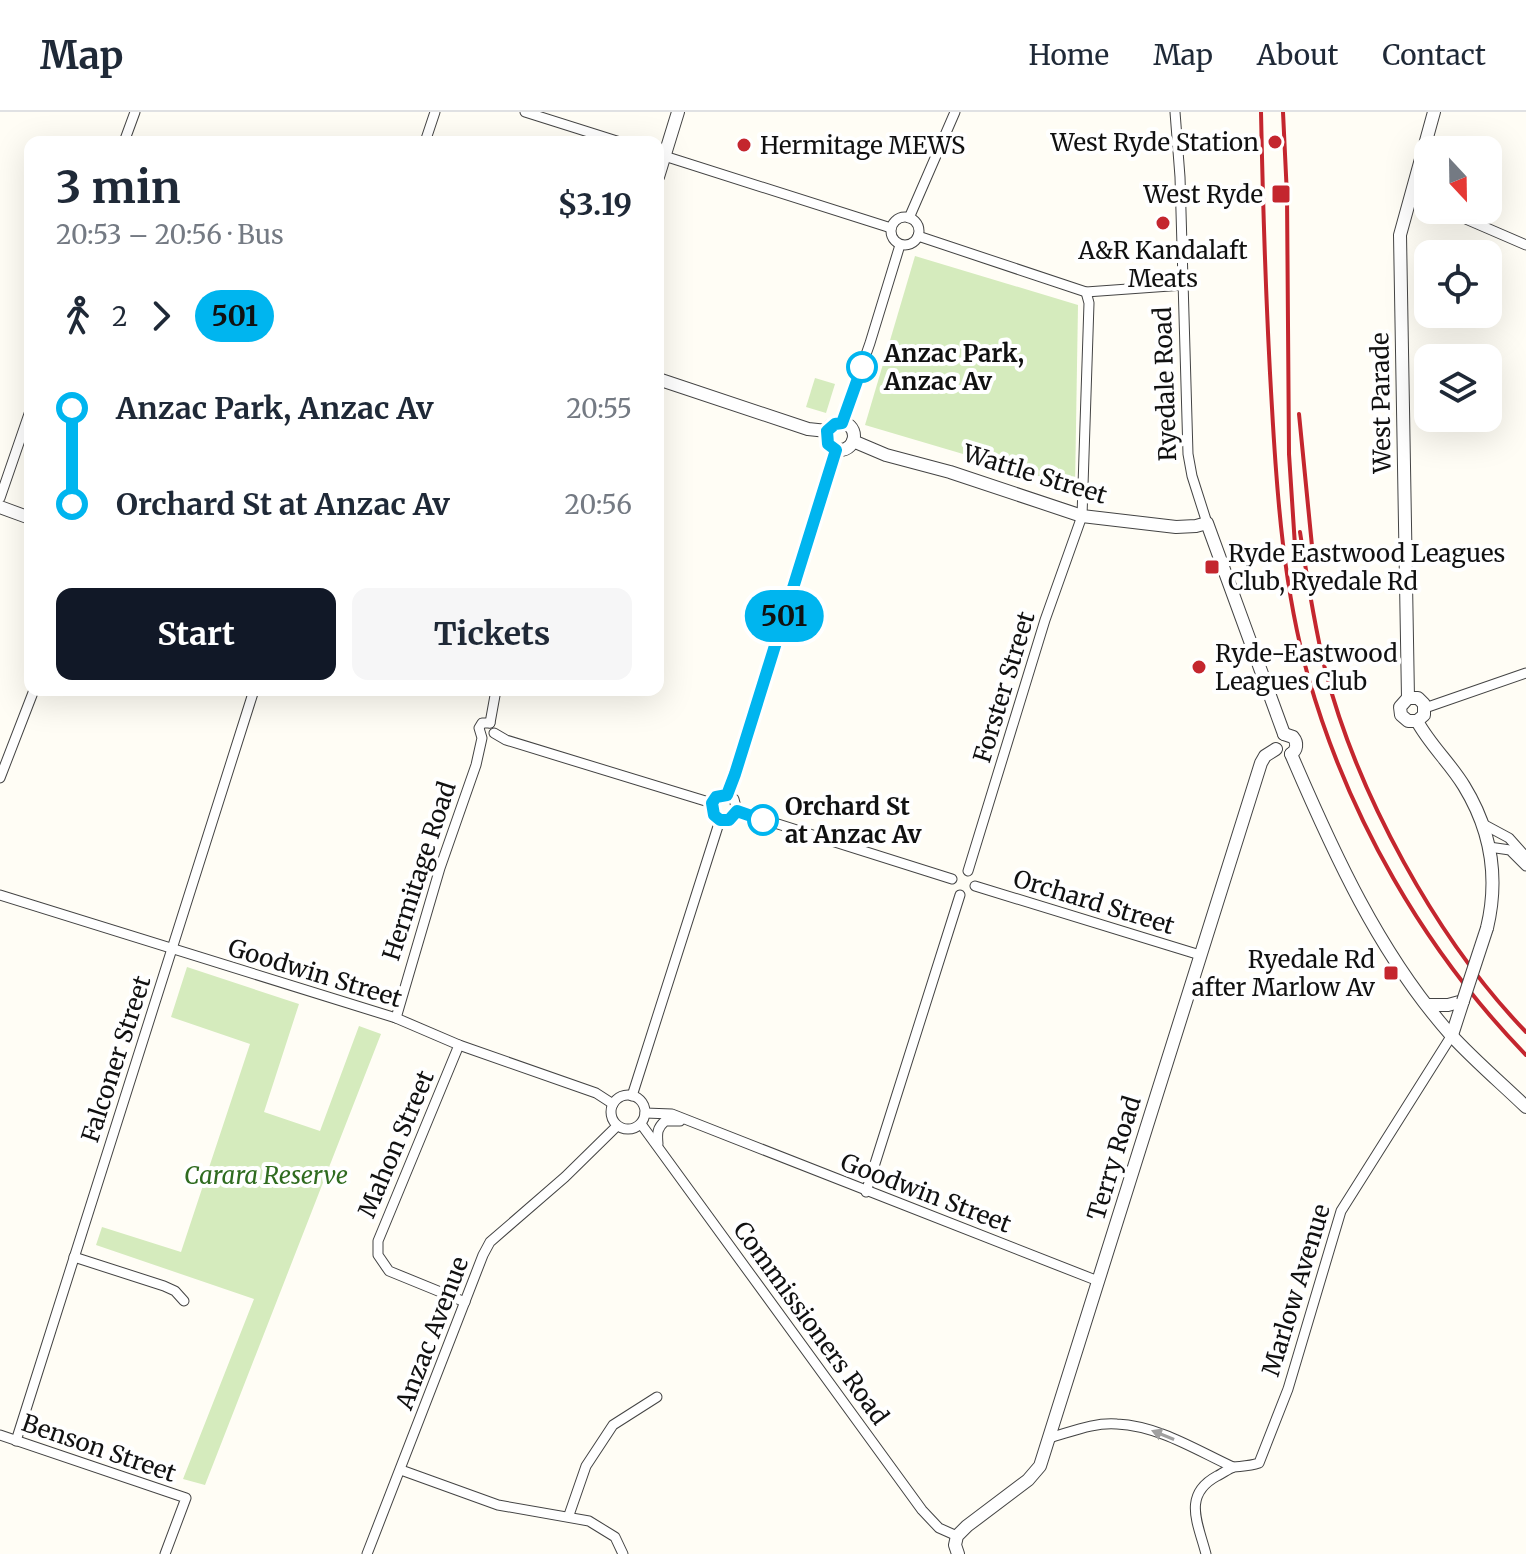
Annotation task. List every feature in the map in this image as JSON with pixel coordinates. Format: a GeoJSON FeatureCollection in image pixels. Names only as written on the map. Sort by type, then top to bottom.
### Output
{"type":"FeatureCollection","features":[{"type":"Feature","properties":{"kind":"street"},"geometry":{"type":"LineString","coordinates":[[126,136],[135,112]]}},
{"type":"Feature","properties":{"kind":"street"},"geometry":{"type":"LineString","coordinates":[[427,136],[435,112]]}},
{"type":"Feature","properties":{"kind":"street"},"geometry":{"type":"LineString","coordinates":[[525,112],[601,136]]}},
{"type":"Feature","properties":{"kind":"street"},"geometry":{"type":"LineString","coordinates":[[664,147],[678,112]]}},
{"type":"Feature","properties":{"kind":"street"},"geometry":{"type":"LineString","coordinates":[[909,218],[955,112]]}},
{"type":"Feature","properties":{"kind":"street","name":"Ryedale Road"},"geometry":{"type":"LineString","coordinates":[[1175,112],[1180,177],[1188,454],[1207,523],[1284,734]]}},
{"type":"Feature","properties":{"kind":"street","name":"West Parade"},"geometry":{"type":"LineString","coordinates":[[1408,698],[1400,235],[1434,112]]}},
{"type":"Feature","properties":{"kind":"street"},"geometry":{"type":"LineString","coordinates":[[664,156],[891,228]]}},
{"type":"Feature","properties":{"kind":"street"},"geometry":{"type":"LineString","coordinates":[[1410,196],[1414,198]]}},
{"type":"Feature","properties":{"kind":"street"},"geometry":{"type":"LineString","coordinates":[[900,218],[909,218],[916,223],[918,236],[912,244],[900,245],[891,237],[891,228],[900,218]]}},
{"type":"Feature","properties":{"kind":"street"},"geometry":{"type":"LineString","coordinates":[[1477,224],[1526,245]]}},
{"type":"Feature","properties":{"kind":"street"},"geometry":{"type":"LineString","coordinates":[[918,236],[1086,292],[1184,285]]}},
{"type":"Feature","properties":{"kind":"street"},"geometry":{"type":"LineString","coordinates":[[842,423],[900,245]]}},
{"type":"Feature","properties":{"kind":"street","name":"Forster Street"},"geometry":{"type":"LineString","coordinates":[[968,871],[1045,620],[1082,516],[1089,303],[1086,292]]}},
{"type":"Feature","properties":{"kind":"street"},"geometry":{"type":"LineString","coordinates":[[664,381],[808,429],[827,431],[835,424],[842,423],[851,428],[853,441],[846,449],[836,450],[828,444],[827,431]]}},
{"type":"Feature","properties":{"kind":"street"},"geometry":{"type":"LineString","coordinates":[[0,498],[24,428]]}},
{"type":"Feature","properties":{"kind":"street","name":"Wattle Street"},"geometry":{"type":"LineString","coordinates":[[853,441],[886,455],[950,472],[1082,516],[1176,527],[1207,523]]}},
{"type":"Feature","properties":{"kind":"street"},"geometry":{"type":"LineString","coordinates":[[727,795],[836,450]]}},
{"type":"Feature","properties":{"kind":"street"},"geometry":{"type":"LineString","coordinates":[[0,507],[24,516]]}},
{"type":"Feature","properties":{"kind":"street"},"geometry":{"type":"LineString","coordinates":[[1425,708],[1526,673]]}},
{"type":"Feature","properties":{"kind":"street"},"geometry":{"type":"LineString","coordinates":[[0,778],[32,696]]}},
{"type":"Feature","properties":{"kind":"street","name":"Falconer Street"},"geometry":{"type":"LineString","coordinates":[[16,1441],[252,696]]}},
{"type":"Feature","properties":{"kind":"street"},"geometry":{"type":"LineString","coordinates":[[490,723],[495,696]]}},
{"type":"Feature","properties":{"kind":"street"},"geometry":{"type":"LineString","coordinates":[[1408,698],[1418,698],[1425,708],[1424,715],[1417,721],[1408,721],[1401,715],[1400,707],[1408,698]]}},
{"type":"Feature","properties":{"kind":"street"},"geometry":{"type":"LineString","coordinates":[[1417,721],[1465,786],[1486,835],[1510,850],[1526,866]]}},
{"type":"Feature","properties":{"kind":"street"},"geometry":{"type":"LineString","coordinates":[[490,723],[495,729],[494,733],[489,738],[482,738],[478,731],[480,725],[490,723]]}},
{"type":"Feature","properties":{"kind":"street"},"geometry":{"type":"LineString","coordinates":[[494,733],[506,740],[712,803]]}},
{"type":"Feature","properties":{"kind":"street"},"geometry":{"type":"LineString","coordinates":[[1284,734],[1293,737],[1297,743],[1296,750],[1291,754],[1281,754],[1276,749],[1276,740],[1284,734]]}},
{"type":"Feature","properties":{"kind":"street","name":"Hermitage Road"},"geometry":{"type":"LineString","coordinates":[[396,1018],[482,738]]}},
{"type":"Feature","properties":{"kind":"street","name":"Terry Road"},"geometry":{"type":"LineString","coordinates":[[957,1536],[1028,1480],[1040,1466],[1261,763],[1276,749]]}},
{"type":"Feature","properties":{"kind":"street"},"geometry":{"type":"LineString","coordinates":[[1291,754],[1324,831],[1397,962],[1452,1035],[1526,1107]]}},
{"type":"Feature","properties":{"kind":"street"},"geometry":{"type":"LineString","coordinates":[[727,795],[734,799],[737,811],[729,820],[720,820],[714,815],[712,803],[716,797],[727,795]]}},
{"type":"Feature","properties":{"kind":"street"},"geometry":{"type":"LineString","coordinates":[[737,811],[952,879]]}},
{"type":"Feature","properties":{"kind":"street"},"geometry":{"type":"LineString","coordinates":[[632,1096],[720,820]]}},
{"type":"Feature","properties":{"kind":"street"},"geometry":{"type":"LineString","coordinates":[[1486,835],[1509,838],[1526,857]]}},
{"type":"Feature","properties":{"kind":"street","name":"Marlow Avenue"},"geometry":{"type":"LineString","coordinates":[[1206,1554],[1194,1508],[1196,1495],[1210,1480],[1233,1467],[1245,1468],[1259,1463],[1288,1389],[1341,1211],[1452,1035],[1487,928],[1494,890],[1486,835]]}},
{"type":"Feature","properties":{"kind":"street"},"geometry":{"type":"LineString","coordinates":[[959,871],[968,871],[974,876],[975,886],[970,894],[960,895],[953,888],[952,879],[959,871]]}},
{"type":"Feature","properties":{"kind":"street","name":"Orchard Street"},"geometry":{"type":"LineString","coordinates":[[975,886],[1200,955]]}},
{"type":"Feature","properties":{"kind":"street","name":"Goodwin Street"},"geometry":{"type":"LineString","coordinates":[[0,895],[396,1018],[459,1045],[596,1093],[613,1104]]}},
{"type":"Feature","properties":{"kind":"street"},"geometry":{"type":"LineString","coordinates":[[866,1192],[960,895]]}},
{"type":"Feature","properties":{"kind":"street"},"geometry":{"type":"LineString","coordinates":[[1428,1005],[1463,1001]]}},
{"type":"Feature","properties":{"kind":"street","name":"Mahon Street"},"geometry":{"type":"LineString","coordinates":[[459,1045],[378,1241],[378,1255],[389,1271],[465,1302]]}},
{"type":"Feature","properties":{"kind":"street"},"geometry":{"type":"LineString","coordinates":[[632,1096],[642,1102],[645,1113],[641,1124],[629,1130],[617,1126],[611,1116],[613,1104],[618,1098],[632,1096]]}},
{"type":"Feature","properties":{"kind":"street","name":"Goodwin Street"},"geometry":{"type":"LineString","coordinates":[[645,1113],[672,1114],[1098,1281]]}},
{"type":"Feature","properties":{"kind":"street","name":"Goodwin Street"},"geometry":{"type":"LineString","coordinates":[[658,1145],[656,1131],[665,1121],[695,1125]]}},
{"type":"Feature","properties":{"kind":"street","name":"Commissioners Road"},"geometry":{"type":"LineString","coordinates":[[641,1124],[922,1510],[939,1528],[957,1536]]}},
{"type":"Feature","properties":{"kind":"street","name":"Anzac Avenue"},"geometry":{"type":"LineString","coordinates":[[367,1554],[490,1242],[617,1126]]}},
{"type":"Feature","properties":{"kind":"street"},"geometry":{"type":"LineString","coordinates":[[74,1257],[164,1286],[175,1291],[184,1301]]}},
{"type":"Feature","properties":{"kind":"street"},"geometry":{"type":"LineString","coordinates":[[569,1515],[586,1466],[613,1425],[657,1397]]}},
{"type":"Feature","properties":{"kind":"street"},"geometry":{"type":"LineString","coordinates":[[1049,1438],[1085,1427],[1115,1423],[1158,1431],[1233,1467]]}},
{"type":"Feature","properties":{"kind":"street","name":"Benson Street"},"geometry":{"type":"LineString","coordinates":[[0,1435],[186,1498],[165,1554]]}},
{"type":"Feature","properties":{"kind":"street"},"geometry":{"type":"LineString","coordinates":[[401,1470],[498,1505],[569,1515],[589,1521],[615,1537],[623,1554]]}},
{"type":"Feature","properties":{"kind":"street"},"geometry":{"type":"LineString","coordinates":[[957,1536],[955,1545],[958,1554]]}},
{"type":"Feature","properties":{"kind":"green space"},"geometry":{"type":"Polygon","coordinates":[[[915,256],[1078,305],[1075,487],[865,425],[915,256]]]}},
{"type":"Feature","properties":{"kind":"green space"},"geometry":{"type":"Polygon","coordinates":[[[815,378],[835,384],[826,413],[806,407],[815,378]]]}},
{"type":"Feature","properties":{"kind":"green space","name":"Carara Reserve"},"geometry":{"type":"Polygon","coordinates":[[[187,967],[299,1004],[264,1112],[320,1131],[359,1026],[381,1034],[205,1485],[183,1479],[254,1299],[96,1245],[102,1227],[181,1252],[250,1044],[171,1017],[187,967]]]}},
{"type":"Feature","properties":{"kind":"railway"},"geometry":{"type":"LineString","coordinates":[[1261,112],[1266,297],[1276,475],[1287,577],[1308,676],[1345,780],[1394,879],[1455,971],[1526,1055]]}},
{"type":"Feature","properties":{"kind":"railway"},"geometry":{"type":"LineString","coordinates":[[1283,112],[1287,196],[1289,454],[1295,546]]}},
{"type":"Feature","properties":{"kind":"railway"},"geometry":{"type":"LineString","coordinates":[[1299,414],[1312,546]]}},
{"type":"Feature","properties":{"kind":"railway"},"geometry":{"type":"LineString","coordinates":[[1300,532],[1325,669],[1357,765],[1379,814],[1431,909],[1493,995],[1526,1032]]}},
{"type":"Feature","properties":{"kind":"bus line","name":"501"},"geometry":{"type":"LineString","coordinates":[[763,820],[737,811],[729,820],[720,820],[712,812],[712,803],[716,797],[727,795],[735,774],[836,450],[826,440],[827,431],[832,425],[842,423],[862,367]]}},
{"type":"Feature","properties":{"kind":"place","name":"West Ryde Station"},"geometry":{"type":"Point","coordinates":[1275,142]}},
{"type":"Feature","properties":{"kind":"place","name":"Hermitage MEWS"},"geometry":{"type":"Point","coordinates":[744,145]}},
{"type":"Feature","properties":{"kind":"place","name":"West Ryde"},"geometry":{"type":"Point","coordinates":[1281,194]}},
{"type":"Feature","properties":{"kind":"place","name":"A&R Kandalaft Meats"},"geometry":{"type":"Point","coordinates":[1163,223]}},
{"type":"Feature","properties":{"kind":"place","name":"Anzac Park, Anzac Av"},"geometry":{"type":"Point","coordinates":[862,367]}},
{"type":"Feature","properties":{"kind":"place","name":"Ryde Eastwood Leagues Club, Ryedale Rd"},"geometry":{"type":"Point","coordinates":[1212,567]}},
{"type":"Feature","properties":{"kind":"place","name":"Ryde-Eastwood Leagues Club"},"geometry":{"type":"Point","coordinates":[1199,667]}},
{"type":"Feature","properties":{"kind":"place","name":"Orchard St at Anzac Av"},"geometry":{"type":"Point","coordinates":[763,820]}},
{"type":"Feature","properties":{"kind":"place","name":"Ryedale Rd after Marlow Av"},"geometry":{"type":"Point","coordinates":[1391,973]}}]}
